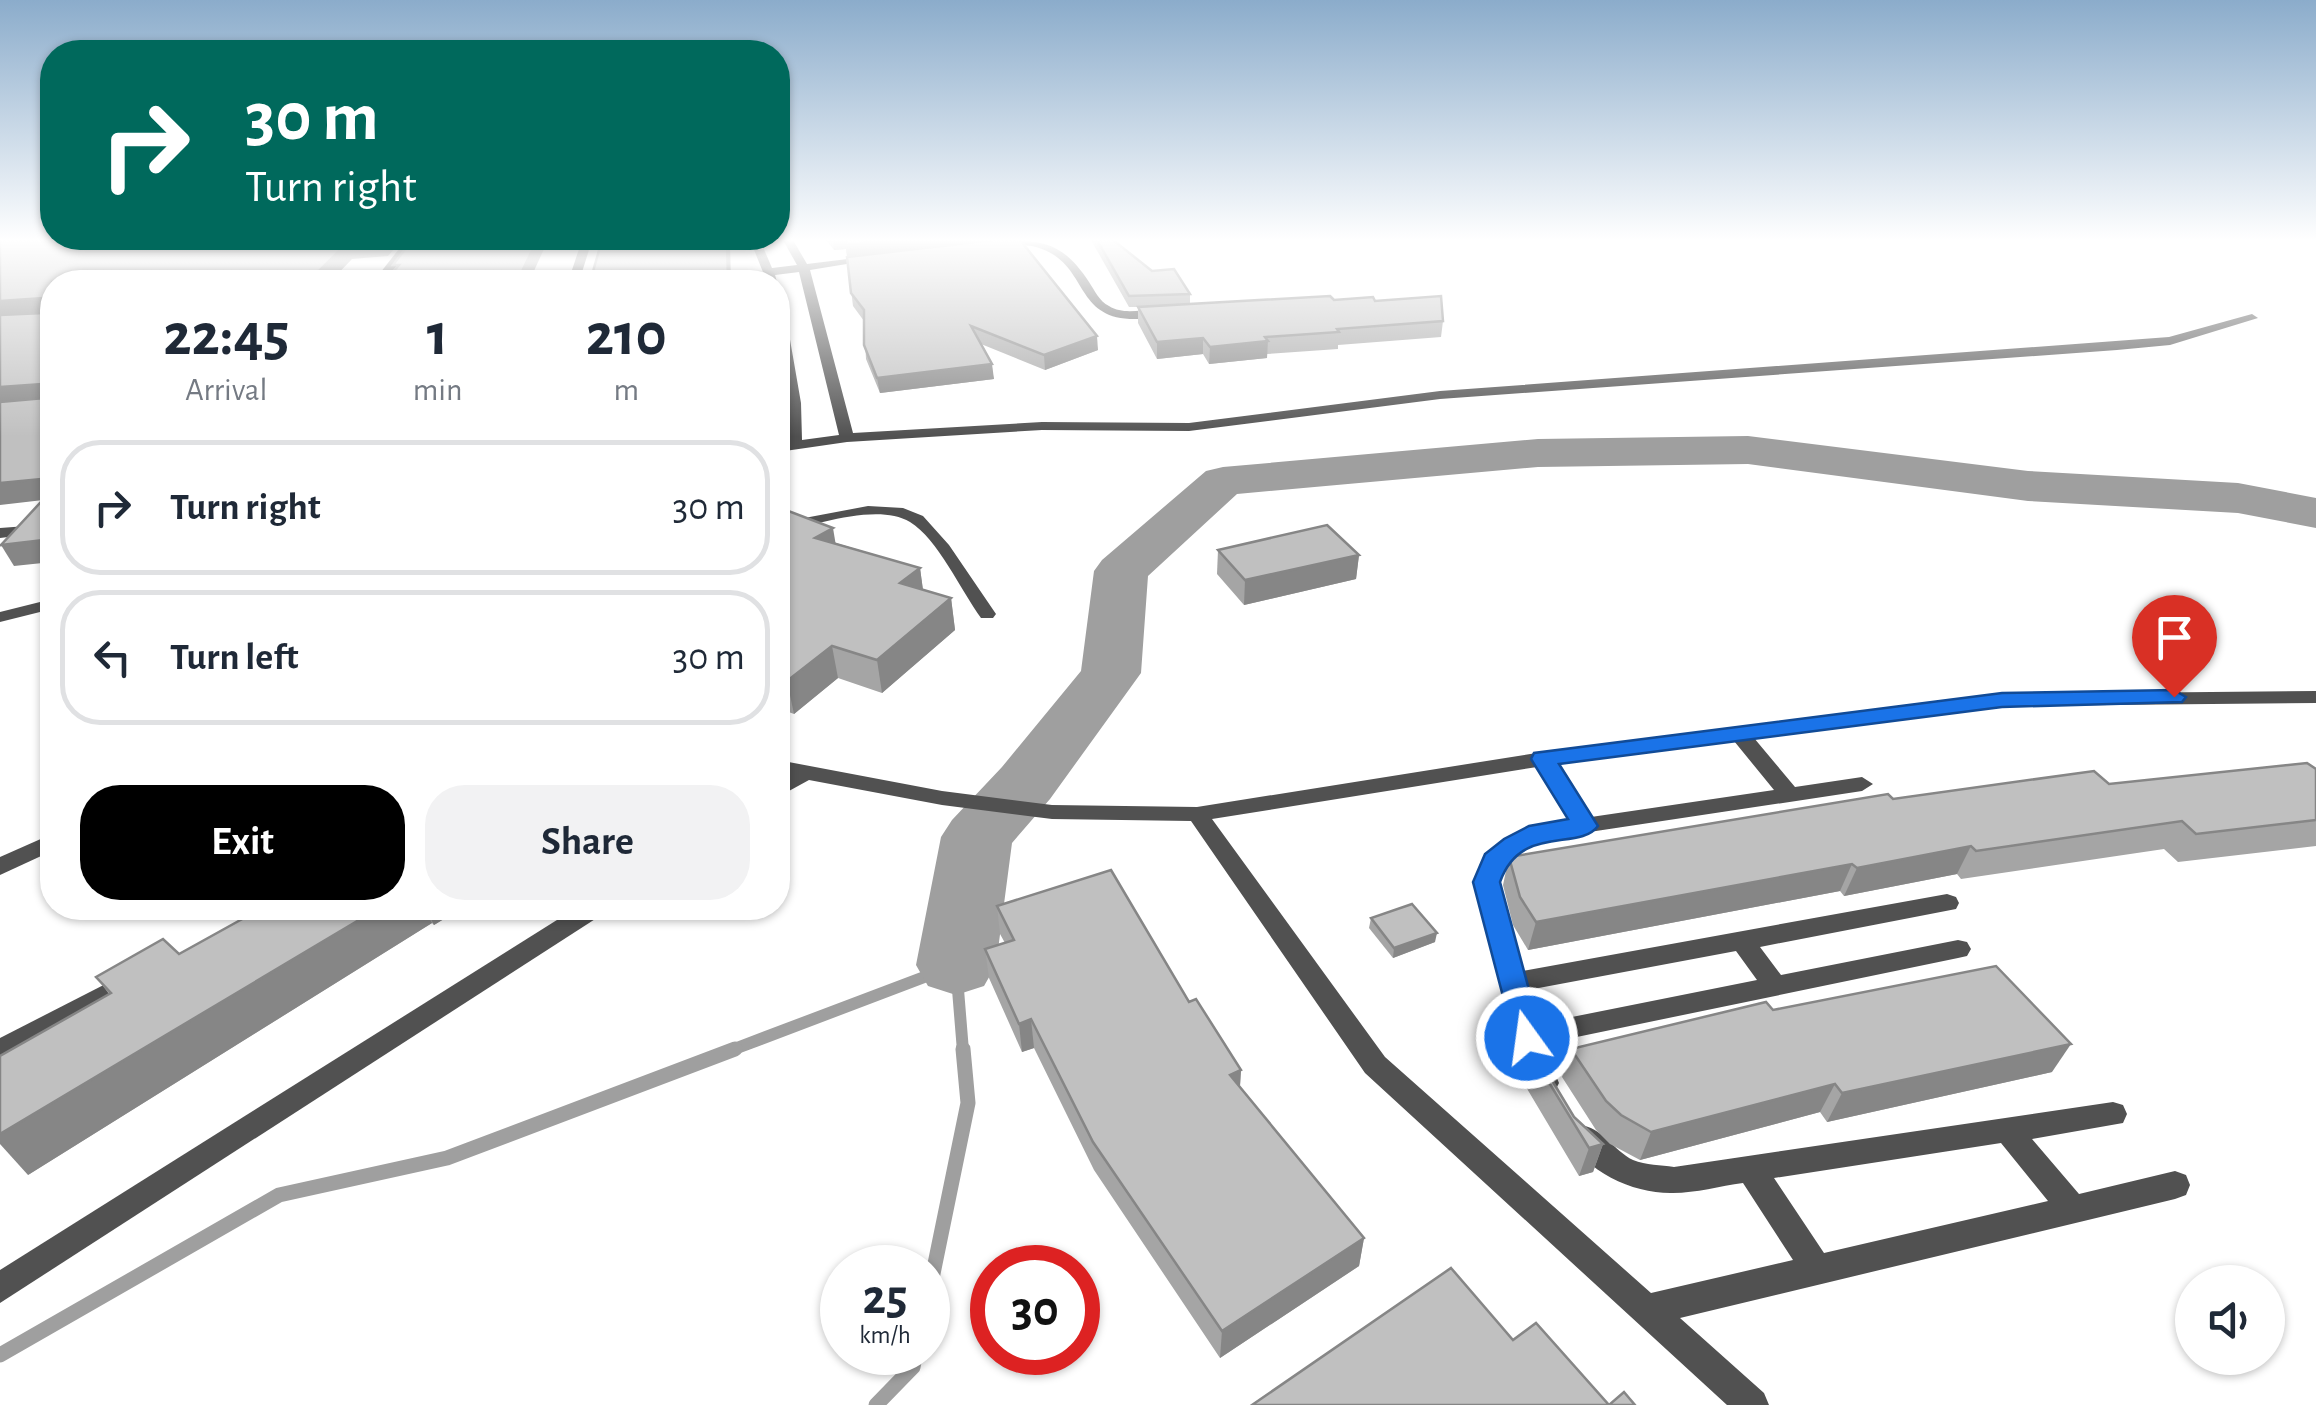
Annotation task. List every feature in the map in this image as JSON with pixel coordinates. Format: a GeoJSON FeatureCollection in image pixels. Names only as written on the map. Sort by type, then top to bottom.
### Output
{"type":"FeatureCollection","features":[{"type":"Feature","properties":{"kind":"street"},"geometry":{"type":"LineString","coordinates":[[813,306],[847,438]]}},
{"type":"Feature","properties":{"kind":"street"},"geometry":{"type":"LineString","coordinates":[[1100,306],[1132,316],[1170,312]]}},
{"type":"Feature","properties":{"kind":"street"},"geometry":{"type":"LineString","coordinates":[[790,313],[815,314]]}},
{"type":"Feature","properties":{"kind":"street"},"geometry":{"type":"LineString","coordinates":[[790,447],[847,438],[1042,426],[1189,427],[1440,395],[2170,341],[2252,318]]}},
{"type":"Feature","properties":{"kind":"street"},"geometry":{"type":"LineString","coordinates":[[790,380],[795,446]]}},
{"type":"Feature","properties":{"kind":"street"},"geometry":{"type":"LineString","coordinates":[[790,526],[861,512],[895,511],[918,520],[987,614]]}},
{"type":"Feature","properties":{"kind":"street"},"geometry":{"type":"LineString","coordinates":[[0,533],[27,531]]}},
{"type":"Feature","properties":{"kind":"street"},"geometry":{"type":"LineString","coordinates":[[0,617],[40,607]]}},
{"type":"Feature","properties":{"kind":"street"},"geometry":{"type":"LineString","coordinates":[[790,770],[942,798],[1052,812],[1196,814],[1543,759],[2002,700],[2316,698]]}},
{"type":"Feature","properties":{"kind":"street"},"geometry":{"type":"LineString","coordinates":[[1738,733],[1790,794]]}},
{"type":"Feature","properties":{"kind":"street"},"geometry":{"type":"LineString","coordinates":[[1543,759],[1585,826]]}},
{"type":"Feature","properties":{"kind":"street"},"geometry":{"type":"LineString","coordinates":[[790,782],[804,773]]}},
{"type":"Feature","properties":{"kind":"street"},"geometry":{"type":"LineString","coordinates":[[1862,784],[1538,832],[1494,861],[1486,882],[1527,1038],[1554,1100],[1579,1133],[1610,1164],[1637,1178],[1674,1180],[2113,1114]]}},
{"type":"Feature","properties":{"kind":"street"},"geometry":{"type":"LineString","coordinates":[[1196,814],[1374,1065],[1752,1405]]}},
{"type":"Feature","properties":{"kind":"street"},"geometry":{"type":"LineString","coordinates":[[0,867],[40,848]]}},
{"type":"Feature","properties":{"kind":"street"},"geometry":{"type":"LineString","coordinates":[[1514,983],[1947,903]]}},
{"type":"Feature","properties":{"kind":"street"},"geometry":{"type":"LineString","coordinates":[[0,1288],[575,920]]}},
{"type":"Feature","properties":{"kind":"street"},"geometry":{"type":"LineString","coordinates":[[1742,941],[1776,987]]}},
{"type":"Feature","properties":{"kind":"street"},"geometry":{"type":"LineString","coordinates":[[1527,1038],[1958,950]]}},
{"type":"Feature","properties":{"kind":"street"},"geometry":{"type":"LineString","coordinates":[[0,1052],[150,970]]}},
{"type":"Feature","properties":{"kind":"street"},"geometry":{"type":"LineString","coordinates":[[2007,1130],[2074,1209]]}},
{"type":"Feature","properties":{"kind":"street"},"geometry":{"type":"LineString","coordinates":[[1750,1168],[1817,1270]]}},
{"type":"Feature","properties":{"kind":"street"},"geometry":{"type":"LineString","coordinates":[[1646,1310],[2175,1185]]}},
{"type":"Feature","properties":{"kind":"building"},"geometry":{"type":"Polygon","coordinates":[[[861,306],[1073,306],[1097,336],[1044,355],[971,326],[992,364],[877,378],[864,345],[861,306]]]}},
{"type":"Feature","properties":{"kind":"building"},"geometry":{"type":"Polygon","coordinates":[[[1442,306],[1443,321],[1265,337],[1268,341],[1210,347],[1203,338],[1157,342],[1138,307],[1442,306]]]}},
{"type":"Feature","properties":{"kind":"building"},"geometry":{"type":"Polygon","coordinates":[[[40,313],[40,384],[0,387],[0,315],[40,313]]]}},
{"type":"Feature","properties":{"kind":"building"},"geometry":{"type":"Polygon","coordinates":[[[40,398],[40,479],[0,483],[0,402],[40,398]]]}},
{"type":"Feature","properties":{"kind":"building"},"geometry":{"type":"Polygon","coordinates":[[[40,503],[40,540],[1,545],[40,503]]]}},
{"type":"Feature","properties":{"kind":"building"},"geometry":{"type":"Polygon","coordinates":[[[790,512],[833,528],[815,538],[920,568],[900,583],[951,598],[877,660],[832,646],[790,679],[790,512]]]}},
{"type":"Feature","properties":{"kind":"building"},"geometry":{"type":"Polygon","coordinates":[[[1327,525],[1359,555],[1245,580],[1218,550],[1327,525]]]}},
{"type":"Feature","properties":{"kind":"building"},"geometry":{"type":"Polygon","coordinates":[[[2307,763],[2316,769],[2316,820],[2196,834],[2182,821],[1976,851],[1971,846],[1536,922],[1520,897],[1509,857],[1888,794],[1893,799],[2094,771],[2109,784],[2307,763]]]}},
{"type":"Feature","properties":{"kind":"building"},"geometry":{"type":"Polygon","coordinates":[[[1111,870],[1189,1002],[1196,999],[1241,1070],[1230,1075],[1364,1238],[1222,1331],[1093,1142],[1031,1019],[1019,1024],[985,949],[1014,940],[997,906],[1111,870]]]}},
{"type":"Feature","properties":{"kind":"building"},"geometry":{"type":"Polygon","coordinates":[[[1412,904],[1437,933],[1394,948],[1371,918],[1412,904]]]}},
{"type":"Feature","properties":{"kind":"building"},"geometry":{"type":"Polygon","coordinates":[[[240,920],[359,920],[0,1134],[0,1056],[111,993],[96,977],[163,939],[179,954],[240,920]]]}},
{"type":"Feature","properties":{"kind":"building"},"geometry":{"type":"Polygon","coordinates":[[[1996,966],[2071,1044],[1842,1093],[1835,1084],[1651,1132],[1621,1115],[1606,1101],[1571,1049],[1766,1002],[1773,1010],[1996,966]]]}},
{"type":"Feature","properties":{"kind":"building"},"geometry":{"type":"Polygon","coordinates":[[[1538,1057],[1574,1117],[1603,1144],[1589,1148],[1534,1058],[1538,1057]]]}},
{"type":"Feature","properties":{"kind":"building"},"geometry":{"type":"Polygon","coordinates":[[[1451,1268],[1513,1340],[1536,1323],[1609,1405],[1252,1405],[1451,1268]]]}},
{"type":"Feature","properties":{"kind":"building"},"geometry":{"type":"Polygon","coordinates":[[[1624,1392],[1635,1405],[1609,1405],[1624,1392]]]}},
{"type":"Feature","properties":{"kind":"waterway"},"geometry":{"type":"LineString","coordinates":[[956,965],[977,837],[1026,783],[1111,673],[1121,571],[1223,481],[1538,453],[1748,450],[2028,486],[2238,498],[2316,513]]}},
{"type":"Feature","properties":{"kind":"waterway"},"geometry":{"type":"LineString","coordinates":[[729,1051],[956,965],[963,1051]]}},
{"type":"Feature","properties":{"kind":"waterway"},"geometry":{"type":"LineString","coordinates":[[0,1355],[279,1195],[447,1158],[735,1049]]}},
{"type":"Feature","properties":{"kind":"waterway"},"geometry":{"type":"LineString","coordinates":[[939,1245],[968,1103],[963,1049]]}},
{"type":"Feature","properties":{"kind":"waterway"},"geometry":{"type":"LineString","coordinates":[[876,1405],[905,1375]]}},
{"type":"Feature","properties":{"kind":"route"},"geometry":{"type":"LineString","coordinates":[[1527,1038],[1486,882],[1494,861],[1513,845],[1538,832],[1585,826],[1543,759],[2002,700],[2174,697]]}}]}
